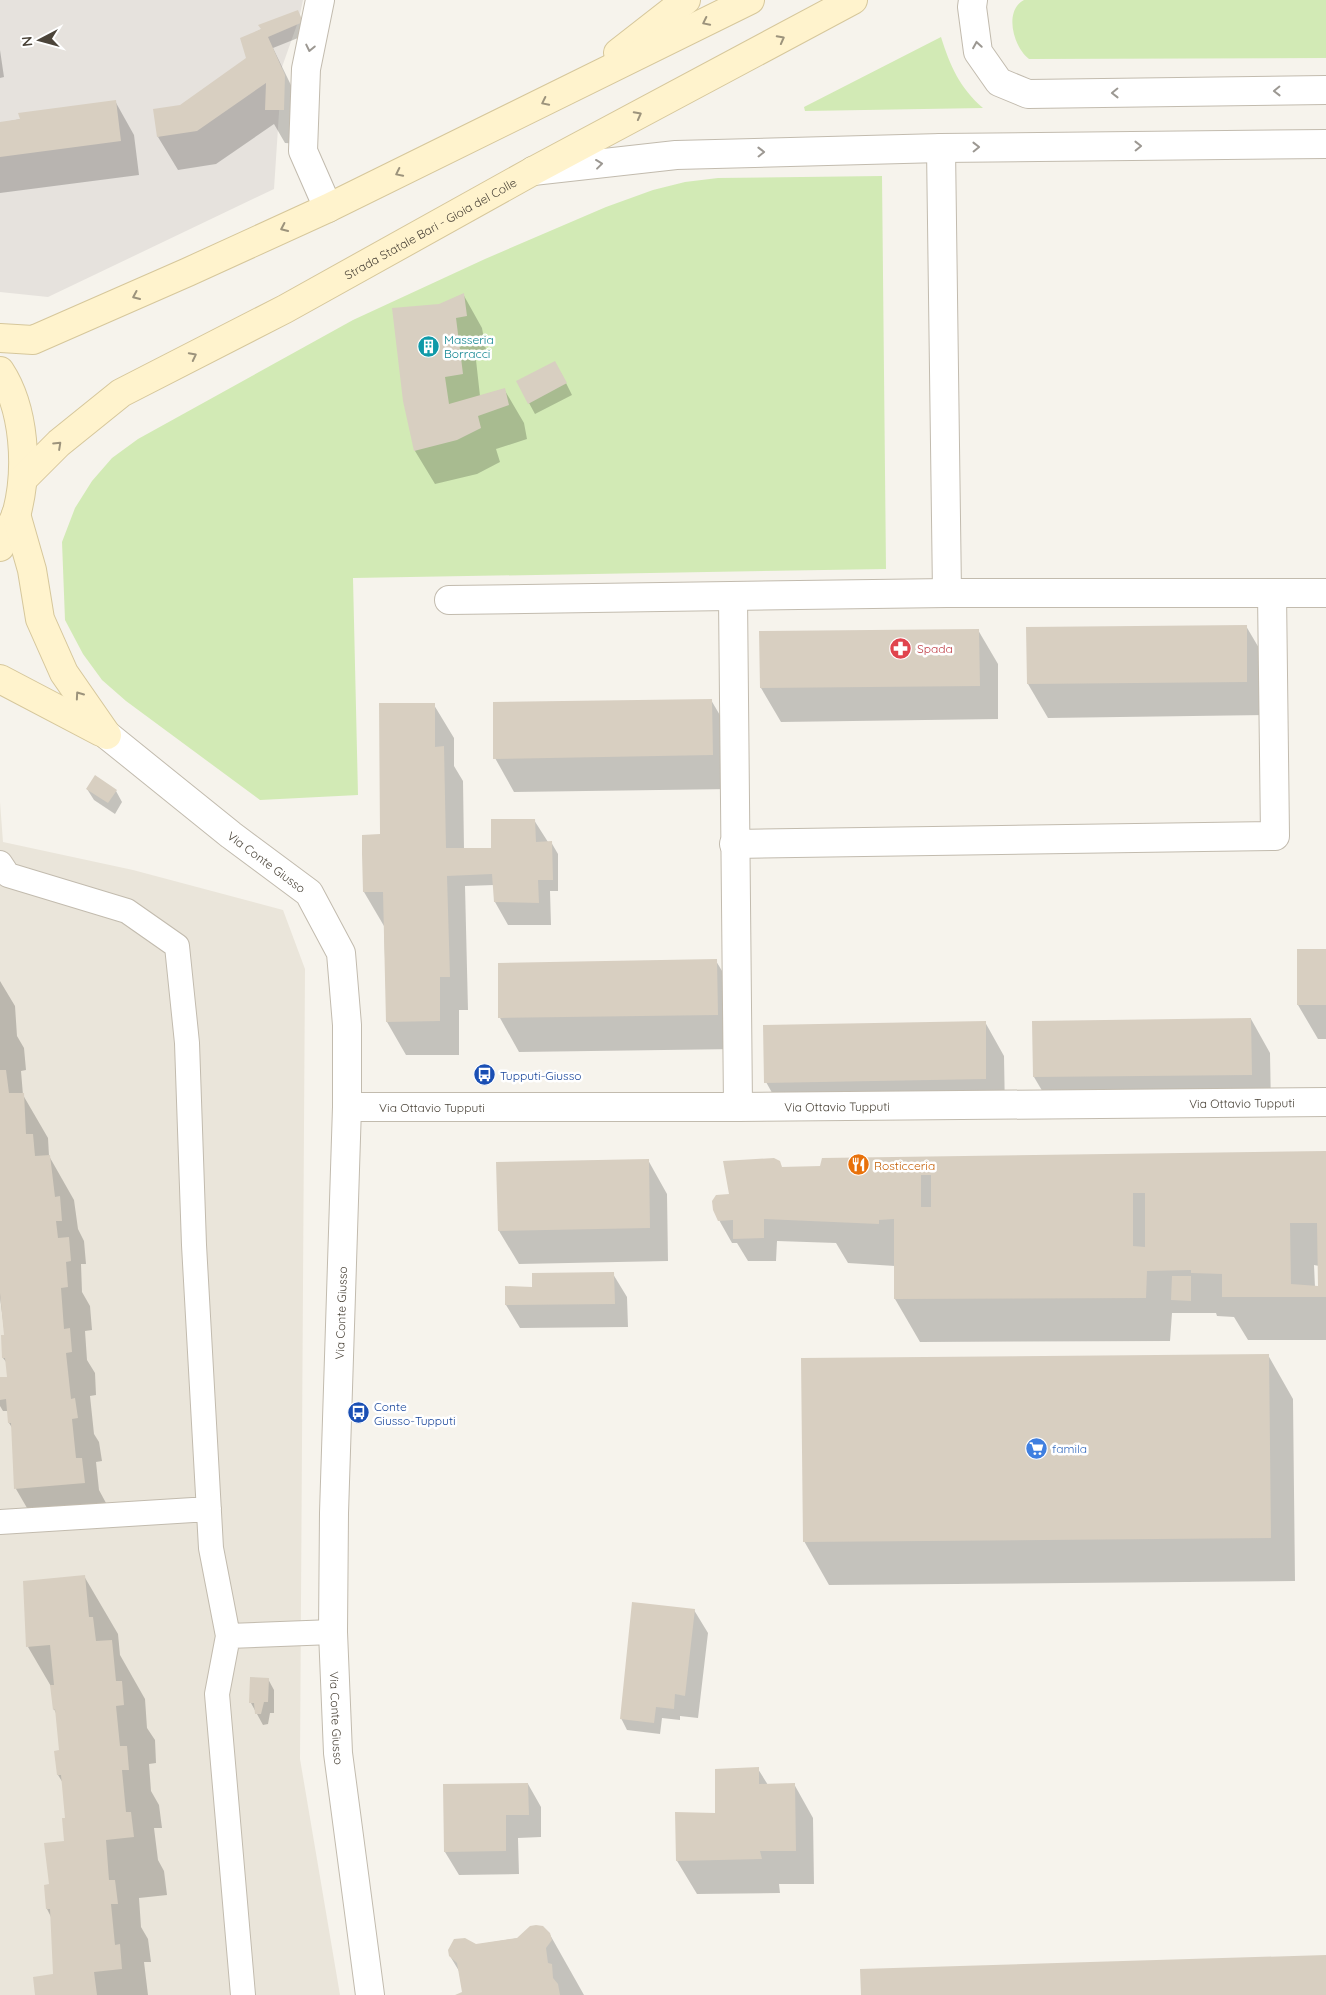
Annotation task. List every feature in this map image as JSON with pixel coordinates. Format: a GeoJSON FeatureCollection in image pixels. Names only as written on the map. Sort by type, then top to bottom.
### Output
{"type":"FeatureCollection","features":[{"type":"Feature","properties":{"kind":"main road"},"geometry":{"type":"LineString","coordinates":[[570,90],[686,0]]}},
{"type":"Feature","properties":{"kind":"main road"},"geometry":{"type":"LineString","coordinates":[[0,338],[33,340],[98,313],[328,208],[750,0]]}},
{"type":"Feature","properties":{"kind":"main road","name":"Strada Statale Bari - Gioia del Colle"},"geometry":{"type":"LineString","coordinates":[[23,479],[59,443],[121,393],[286,309],[533,171],[853,0]]}},
{"type":"Feature","properties":{"kind":"main road"},"geometry":{"type":"LineString","coordinates":[[0,371],[5,379],[21,428],[23,479],[16,514],[0,547]]}},
{"type":"Feature","properties":{"kind":"main road"},"geometry":{"type":"LineString","coordinates":[[16,514],[32,570],[40,619],[64,673],[107,735]]}},
{"type":"Feature","properties":{"kind":"main road"},"geometry":{"type":"LineString","coordinates":[[0,679],[107,735]]}},
{"type":"Feature","properties":{"kind":"street"},"geometry":{"type":"LineString","coordinates":[[320,0],[306,69],[303,150],[328,208]]}},
{"type":"Feature","properties":{"kind":"street"},"geometry":{"type":"LineString","coordinates":[[974,0],[972,7],[978,52],[998,82],[1028,94],[1326,90]]}},
{"type":"Feature","properties":{"kind":"street"},"geometry":{"type":"LineString","coordinates":[[533,171],[676,155],[941,148],[1326,144]]}},
{"type":"Feature","properties":{"kind":"street"},"geometry":{"type":"LineString","coordinates":[[941,148],[947,593]]}},
{"type":"Feature","properties":{"kind":"street"},"geometry":{"type":"LineString","coordinates":[[449,600],[947,593],[1326,593]]}},
{"type":"Feature","properties":{"kind":"street"},"geometry":{"type":"LineString","coordinates":[[734,844],[1274,836],[1272,593]]}},
{"type":"Feature","properties":{"kind":"street"},"geometry":{"type":"LineString","coordinates":[[732,597],[738,1107]]}},
{"type":"Feature","properties":{"kind":"street","name":"Via Conte Giusso"},"geometry":{"type":"LineString","coordinates":[[107,735],[231,835],[309,893],[341,953],[347,1025],[347,1107],[333,1632],[338,1753],[370,1995]]}},
{"type":"Feature","properties":{"kind":"street","name":"Via Ottavio Tupputi"},"geometry":{"type":"LineString","coordinates":[[347,1107],[738,1107],[1326,1102]]}},
{"type":"Feature","properties":{"kind":"lane"},"geometry":{"type":"LineString","coordinates":[[0,863],[8,875],[127,912],[177,946],[187,1043],[194,1245],[211,1548],[228,1636],[217,1694],[243,1995]]}},
{"type":"Feature","properties":{"kind":"lane"},"geometry":{"type":"LineString","coordinates":[[0,1522],[209,1509]]}},
{"type":"Feature","properties":{"kind":"lane"},"geometry":{"type":"LineString","coordinates":[[228,1636],[333,1632]]}},
{"type":"Feature","properties":{"kind":"shaded area"},"geometry":{"type":"Polygon","coordinates":[[[0,0],[303,0],[299,19],[282,67],[274,189],[48,297],[0,292],[0,0]]]}},
{"type":"Feature","properties":{"kind":"shaded area"},"geometry":{"type":"Polygon","coordinates":[[[0,802],[3,842],[133,870],[283,910],[305,969],[300,1759],[340,1995],[0,1995],[0,802]]]}},
{"type":"Feature","properties":{"kind":"green space"},"geometry":{"type":"Polygon","coordinates":[[[1024,0],[1326,0],[1326,58],[1029,59],[1019,47],[1015,38],[1012,21],[1018,5],[1024,0]]]}},
{"type":"Feature","properties":{"kind":"green space"},"geometry":{"type":"Polygon","coordinates":[[[941,37],[957,76],[968,93],[983,108],[805,111],[804,107],[941,37]]]}},
{"type":"Feature","properties":{"kind":"green space"},"geometry":{"type":"Polygon","coordinates":[[[882,176],[886,569],[353,578],[358,795],[260,800],[126,701],[102,680],[83,654],[65,620],[62,542],[75,508],[92,481],[112,458],[138,439],[353,320],[485,259],[606,207],[653,190],[685,182],[718,178],[882,176]]]}},
{"type":"Feature","properties":{"kind":"building"},"geometry":{"type":"Polygon","coordinates":[[[298,10],[303,22],[268,37],[285,75],[284,110],[265,110],[266,83],[197,131],[157,137],[153,109],[180,105],[246,58],[240,38],[261,29],[258,25],[298,10]]]}},
{"type":"Feature","properties":{"kind":"building"},"geometry":{"type":"Polygon","coordinates":[[[116,100],[121,141],[0,157],[0,122],[20,119],[18,113],[116,100]]]}},
{"type":"Feature","properties":{"kind":"building","name":"Masseria Borracci"},"geometry":{"type":"Polygon","coordinates":[[[464,293],[467,316],[456,318],[463,374],[445,377],[449,404],[505,388],[509,405],[478,416],[481,428],[457,440],[414,451],[403,401],[392,308],[439,304],[464,293]]]}},
{"type":"Feature","properties":{"kind":"building"},"geometry":{"type":"Polygon","coordinates":[[[555,361],[567,383],[528,404],[516,381],[555,361]]]}},
{"type":"Feature","properties":{"kind":"building"},"geometry":{"type":"Polygon","coordinates":[[[1247,625],[1247,682],[1027,684],[1026,627],[1247,625]]]}},
{"type":"Feature","properties":{"kind":"building"},"geometry":{"type":"Polygon","coordinates":[[[979,629],[980,686],[760,688],[759,631],[979,629]]]}},
{"type":"Feature","properties":{"kind":"building"},"geometry":{"type":"Polygon","coordinates":[[[712,699],[713,755],[493,759],[493,702],[712,699]]]}},
{"type":"Feature","properties":{"kind":"building"},"geometry":{"type":"Polygon","coordinates":[[[379,703],[435,703],[435,747],[444,746],[446,848],[491,848],[491,819],[535,819],[536,842],[552,841],[553,880],[538,880],[539,903],[494,902],[492,874],[447,876],[450,977],[440,977],[440,1021],[386,1022],[383,892],[363,892],[362,854],[362,835],[380,834],[379,703]]]}},
{"type":"Feature","properties":{"kind":"building"},"geometry":{"type":"Polygon","coordinates":[[[95,775],[117,790],[108,803],[86,789],[95,775]]]}},
{"type":"Feature","properties":{"kind":"building"},"geometry":{"type":"Polygon","coordinates":[[[1297,949],[1326,949],[1326,1005],[1297,1005],[1297,949]]]}},
{"type":"Feature","properties":{"kind":"building"},"geometry":{"type":"Polygon","coordinates":[[[717,959],[718,1015],[498,1018],[498,963],[717,959]]]}},
{"type":"Feature","properties":{"kind":"building"},"geometry":{"type":"Polygon","coordinates":[[[1251,1018],[1252,1075],[1033,1077],[1032,1021],[1251,1018]]]}},
{"type":"Feature","properties":{"kind":"building"},"geometry":{"type":"Polygon","coordinates":[[[986,1021],[986,1079],[764,1083],[763,1025],[986,1021]]]}},
{"type":"Feature","properties":{"kind":"building"},"geometry":{"type":"Polygon","coordinates":[[[0,1070],[6,1070],[9,1093],[24,1093],[26,1134],[33,1134],[35,1156],[50,1155],[55,1197],[60,1196],[62,1221],[56,1221],[58,1238],[69,1237],[71,1261],[66,1262],[68,1287],[61,1288],[64,1329],[70,1328],[72,1352],[66,1353],[71,1399],[75,1398],[78,1418],[72,1419],[76,1458],[82,1458],[85,1483],[14,1489],[11,1423],[8,1423],[6,1399],[0,1400],[0,1377],[7,1377],[5,1358],[2,1358],[1,1335],[4,1335],[0,1293],[0,1070]]]}},
{"type":"Feature","properties":{"kind":"building"},"geometry":{"type":"Polygon","coordinates":[[[1326,1151],[1326,1297],[1222,1297],[1222,1274],[1191,1273],[1191,1270],[1147,1271],[1146,1298],[894,1299],[894,1219],[879,1220],[879,1224],[764,1219],[764,1238],[733,1239],[733,1220],[718,1221],[713,1210],[712,1201],[716,1195],[729,1194],[723,1161],[774,1158],[780,1161],[782,1167],[820,1166],[822,1158],[1326,1151]],[[921,1175],[921,1207],[931,1207],[931,1175],[921,1175]],[[1133,1193],[1133,1246],[1145,1247],[1145,1193],[1133,1193]],[[1290,1223],[1291,1284],[1318,1286],[1317,1223],[1290,1223]]]}},
{"type":"Feature","properties":{"kind":"building"},"geometry":{"type":"Polygon","coordinates":[[[649,1159],[650,1228],[498,1231],[496,1162],[649,1159]]]}},
{"type":"Feature","properties":{"kind":"building"},"geometry":{"type":"Polygon","coordinates":[[[614,1272],[615,1304],[505,1305],[505,1286],[532,1287],[532,1273],[614,1272]]]}},
{"type":"Feature","properties":{"kind":"building"},"geometry":{"type":"Polygon","coordinates":[[[1172,1276],[1191,1276],[1191,1301],[1171,1300],[1172,1276]]]}},
{"type":"Feature","properties":{"kind":"building","name":"famila"},"geometry":{"type":"Polygon","coordinates":[[[1269,1354],[1271,1538],[803,1542],[801,1358],[1269,1354]]]}},
{"type":"Feature","properties":{"kind":"building"},"geometry":{"type":"Polygon","coordinates":[[[85,1575],[89,1617],[93,1617],[96,1641],[112,1640],[116,1681],[122,1681],[124,1705],[116,1706],[120,1746],[127,1746],[129,1770],[122,1770],[126,1812],[131,1812],[134,1837],[106,1840],[109,1880],[115,1880],[118,1904],[111,1904],[115,1945],[120,1944],[122,1969],[94,1972],[97,1995],[35,1995],[33,1977],[53,1974],[50,1909],[46,1909],[44,1885],[49,1884],[44,1843],[64,1841],[62,1818],[65,1818],[61,1775],[57,1775],[54,1751],[59,1750],[55,1709],[53,1710],[50,1685],[54,1685],[50,1645],[26,1647],[23,1581],[85,1575]]]}},
{"type":"Feature","properties":{"kind":"building"},"geometry":{"type":"Polygon","coordinates":[[[632,1602],[695,1609],[685,1696],[675,1694],[674,1709],[656,1707],[654,1723],[620,1719],[632,1602]]]}},
{"type":"Feature","properties":{"kind":"building"},"geometry":{"type":"Polygon","coordinates":[[[250,1677],[269,1678],[268,1702],[264,1702],[261,1714],[255,1714],[254,1703],[249,1703],[250,1677]]]}},
{"type":"Feature","properties":{"kind":"building"},"geometry":{"type":"Polygon","coordinates":[[[759,1767],[759,1784],[795,1783],[796,1851],[760,1851],[762,1859],[676,1861],[675,1812],[715,1813],[715,1769],[759,1767]]]}},
{"type":"Feature","properties":{"kind":"building"},"geometry":{"type":"Polygon","coordinates":[[[528,1783],[529,1815],[506,1815],[506,1851],[444,1852],[443,1784],[528,1783]]]}},
{"type":"Feature","properties":{"kind":"building"},"geometry":{"type":"Polygon","coordinates":[[[530,1926],[543,1926],[550,1933],[552,1940],[546,1948],[548,1963],[552,1964],[553,1978],[558,1984],[560,1995],[455,1995],[462,1992],[457,1963],[449,1956],[448,1950],[454,1939],[465,1938],[476,1944],[517,1938],[530,1926]]]}},
{"type":"Feature","properties":{"kind":"building"},"geometry":{"type":"Polygon","coordinates":[[[1326,1955],[1326,1995],[861,1995],[860,1969],[1326,1955]]]}},
{"type":"Feature","properties":{"kind":"place","name":"Masseria Borracci"},"geometry":{"type":"Point","coordinates":[428,346]}},
{"type":"Feature","properties":{"kind":"place","name":"Spada"},"geometry":{"type":"Point","coordinates":[901,648]}},
{"type":"Feature","properties":{"kind":"place","name":"Tupputi-Giusso"},"geometry":{"type":"Point","coordinates":[484,1075]}},
{"type":"Feature","properties":{"kind":"place","name":"Rosticceria"},"geometry":{"type":"Point","coordinates":[858,1165]}},
{"type":"Feature","properties":{"kind":"place","name":"Conte Giusso-Tupputi"},"geometry":{"type":"Point","coordinates":[358,1413]}},
{"type":"Feature","properties":{"kind":"place","name":"famila"},"geometry":{"type":"Point","coordinates":[1036,1448]}}]}
